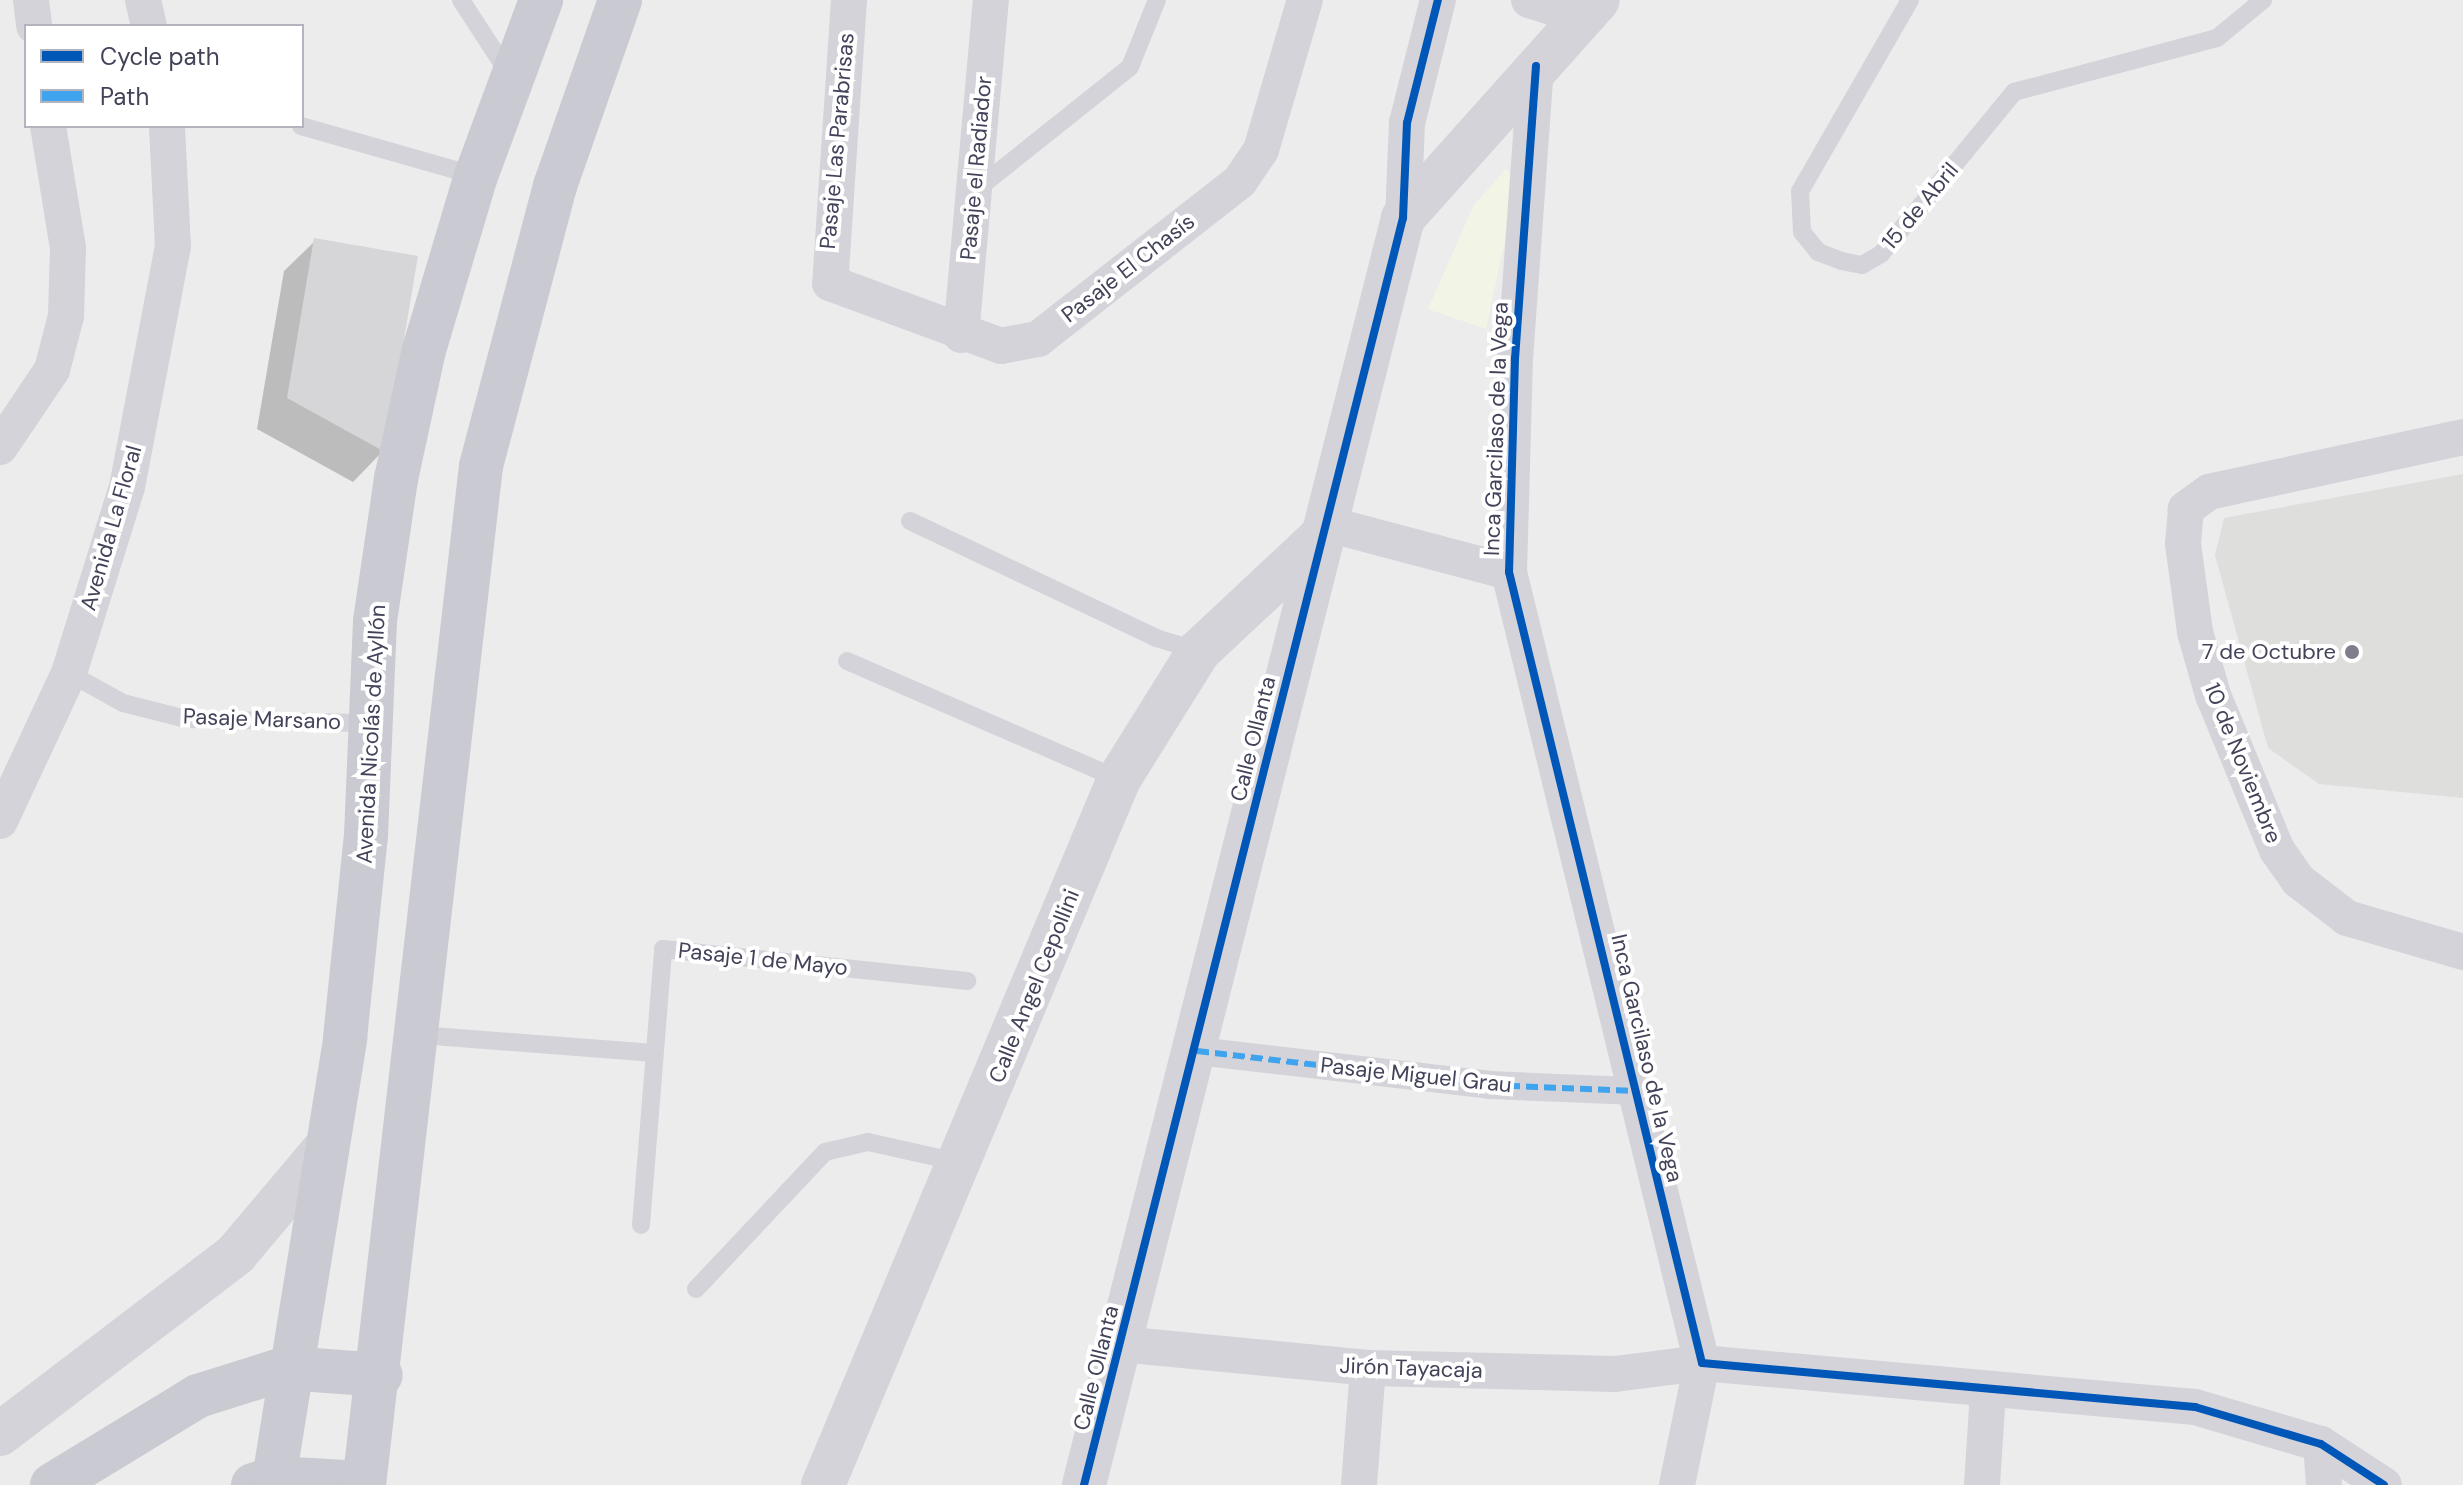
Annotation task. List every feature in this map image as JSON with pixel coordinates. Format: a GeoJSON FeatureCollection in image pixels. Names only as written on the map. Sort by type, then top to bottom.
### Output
{"type":"FeatureCollection","features":[{"type":"Feature","properties":{"kind":"main road","name":"Avenida Nicolás de Ayllón"},"geometry":{"type":"LineString","coordinates":[[266,1483],[327,1146],[357,938],[369,723],[396,479],[424,350],[476,176],[541,0]]}},
{"type":"Feature","properties":{"kind":"main road"},"geometry":{"type":"LineString","coordinates":[[266,1483],[364,1484],[381,1375],[420,1035],[444,764],[481,466],[555,186],[620,0]]}},
{"type":"Feature","properties":{"kind":"main road"},"geometry":{"type":"LineString","coordinates":[[52,1485],[198,1396],[287,1368],[381,1375]]}},
{"type":"Feature","properties":{"kind":"street"},"geometry":{"type":"LineString","coordinates":[[31,0],[34,24]]}},
{"type":"Feature","properties":{"kind":"street"},"geometry":{"type":"LineString","coordinates":[[143,0],[149,24]]}},
{"type":"Feature","properties":{"kind":"street","name":"Pasaje Las Parabrisas"},"geometry":{"type":"LineString","coordinates":[[830,283],[849,0]]}},
{"type":"Feature","properties":{"kind":"street","name":"Pasaje el Radiador"},"geometry":{"type":"LineString","coordinates":[[961,335],[991,0]]}},
{"type":"Feature","properties":{"kind":"street","name":"Pasaje El Chasís"},"geometry":{"type":"LineString","coordinates":[[830,283],[961,335],[1001,346],[1038,339],[1240,181],[1261,150],[1305,0]]}},
{"type":"Feature","properties":{"kind":"street","name":"Calle Ollanta"},"geometry":{"type":"LineString","coordinates":[[1084,1485],[1197,1051],[1322,530],[1403,218],[1407,123],[1438,0]]}},
{"type":"Feature","properties":{"kind":"street"},"geometry":{"type":"LineString","coordinates":[[1529,0],[1590,8]]}},
{"type":"Feature","properties":{"kind":"street"},"geometry":{"type":"LineString","coordinates":[[1403,218],[1590,8]]}},
{"type":"Feature","properties":{"kind":"street","name":"Inca Garcilaso de la Vega"},"geometry":{"type":"LineString","coordinates":[[1536,66],[1515,358],[1509,572],[1702,1363]]}},
{"type":"Feature","properties":{"kind":"street"},"geometry":{"type":"LineString","coordinates":[[0,447],[52,370],[66,316],[68,248],[48,128]]}},
{"type":"Feature","properties":{"kind":"street","name":"Avenida La Floral"},"geometry":{"type":"LineString","coordinates":[[0,821],[69,673],[127,487],[173,246],[167,128]]}},
{"type":"Feature","properties":{"kind":"street","name":"10 de Noviembre"},"geometry":{"type":"LineString","coordinates":[[2463,437],[2209,492],[2186,509],[2183,544],[2213,695],[2277,850],[2299,881],[2347,918],[2463,952]]}},
{"type":"Feature","properties":{"kind":"street"},"geometry":{"type":"LineString","coordinates":[[1322,530],[1509,572]]}},
{"type":"Feature","properties":{"kind":"street","name":"Calle Angel Cepollini"},"geometry":{"type":"LineString","coordinates":[[823,1485],[962,1163],[1119,779],[1199,651],[1322,530]]}},
{"type":"Feature","properties":{"kind":"street","name":"Pasaje Miguel Grau"},"geometry":{"type":"LineString","coordinates":[[1197,1051],[1490,1085],[1636,1091]]}},
{"type":"Feature","properties":{"kind":"street"},"geometry":{"type":"LineString","coordinates":[[0,1434],[236,1254],[327,1146]]}},
{"type":"Feature","properties":{"kind":"street","name":"Jirón Tayacaja"},"geometry":{"type":"LineString","coordinates":[[1120,1344],[1368,1368],[1615,1374],[1702,1363]]}},
{"type":"Feature","properties":{"kind":"street"},"geometry":{"type":"LineString","coordinates":[[1677,1485],[1702,1363],[1988,1393],[2195,1407],[2321,1444],[2384,1485]]}},
{"type":"Feature","properties":{"kind":"street"},"geometry":{"type":"LineString","coordinates":[[1359,1485],[1368,1368]]}},
{"type":"Feature","properties":{"kind":"street"},"geometry":{"type":"LineString","coordinates":[[1982,1485],[1988,1393]]}},
{"type":"Feature","properties":{"kind":"street"},"geometry":{"type":"LineString","coordinates":[[2321,1444],[2324,1485]]}},
{"type":"Feature","properties":{"kind":"lane"},"geometry":{"type":"LineString","coordinates":[[461,0],[511,77]]}},
{"type":"Feature","properties":{"kind":"lane"},"geometry":{"type":"LineString","coordinates":[[974,191],[1130,67],[1157,0]]}},
{"type":"Feature","properties":{"kind":"lane","name":"15 de Abril"},"geometry":{"type":"LineString","coordinates":[[1910,0],[1800,191],[1802,232],[1818,252],[1841,261],[1862,265],[1881,254],[2014,92],[2217,38],[2263,0]]}},
{"type":"Feature","properties":{"kind":"lane"},"geometry":{"type":"LineString","coordinates":[[304,127],[476,176]]}},
{"type":"Feature","properties":{"kind":"lane"},"geometry":{"type":"LineString","coordinates":[[910,521],[1156,638],[1199,651]]}},
{"type":"Feature","properties":{"kind":"lane"},"geometry":{"type":"LineString","coordinates":[[847,661],[1119,779]]}},
{"type":"Feature","properties":{"kind":"lane","name":"Pasaje Marsano"},"geometry":{"type":"LineString","coordinates":[[69,673],[123,703],[186,719],[369,723]]}},
{"type":"Feature","properties":{"kind":"lane","name":"Pasaje 1 de Mayo"},"geometry":{"type":"LineString","coordinates":[[641,1225],[663,949],[967,981]]}},
{"type":"Feature","properties":{"kind":"lane"},"geometry":{"type":"LineString","coordinates":[[420,1035],[654,1053]]}},
{"type":"Feature","properties":{"kind":"lane"},"geometry":{"type":"LineString","coordinates":[[696,1289],[825,1152],[844,1143],[962,1163]]}},
{"type":"Feature","properties":{"kind":"shaded area"},"geometry":{"type":"Polygon","coordinates":[[[1506,169],[1518,179],[1486,329],[1428,309],[1474,205],[1506,169]]]}},
{"type":"Feature","properties":{"kind":"shaded area","name":"7 de Octubre"},"geometry":{"type":"Polygon","coordinates":[[[2463,474],[2463,798],[2319,784],[2268,748],[2215,555],[2224,518],[2463,474]]]}},
{"type":"Feature","properties":{"kind":"building"},"geometry":{"type":"Polygon","coordinates":[[[314,238],[418,256],[385,452],[287,398],[314,238]]]}},
{"type":"Feature","properties":{"kind":"marked path"},"geometry":{"type":"LineString","coordinates":[[1197,1051],[1490,1085],[1636,1091]]}},
{"type":"Feature","properties":{"kind":"cycle path"},"geometry":{"type":"LineString","coordinates":[[1084,1485],[1403,218],[1407,123],[1438,0]]}},
{"type":"Feature","properties":{"kind":"cycle path"},"geometry":{"type":"LineString","coordinates":[[1536,66],[1515,358],[1509,572],[1702,1363],[2195,1407],[2321,1444],[2384,1485]]}},
{"type":"Feature","properties":{"kind":"place","name":"7 de Octubre"},"geometry":{"type":"Point","coordinates":[2352,652]}}]}
